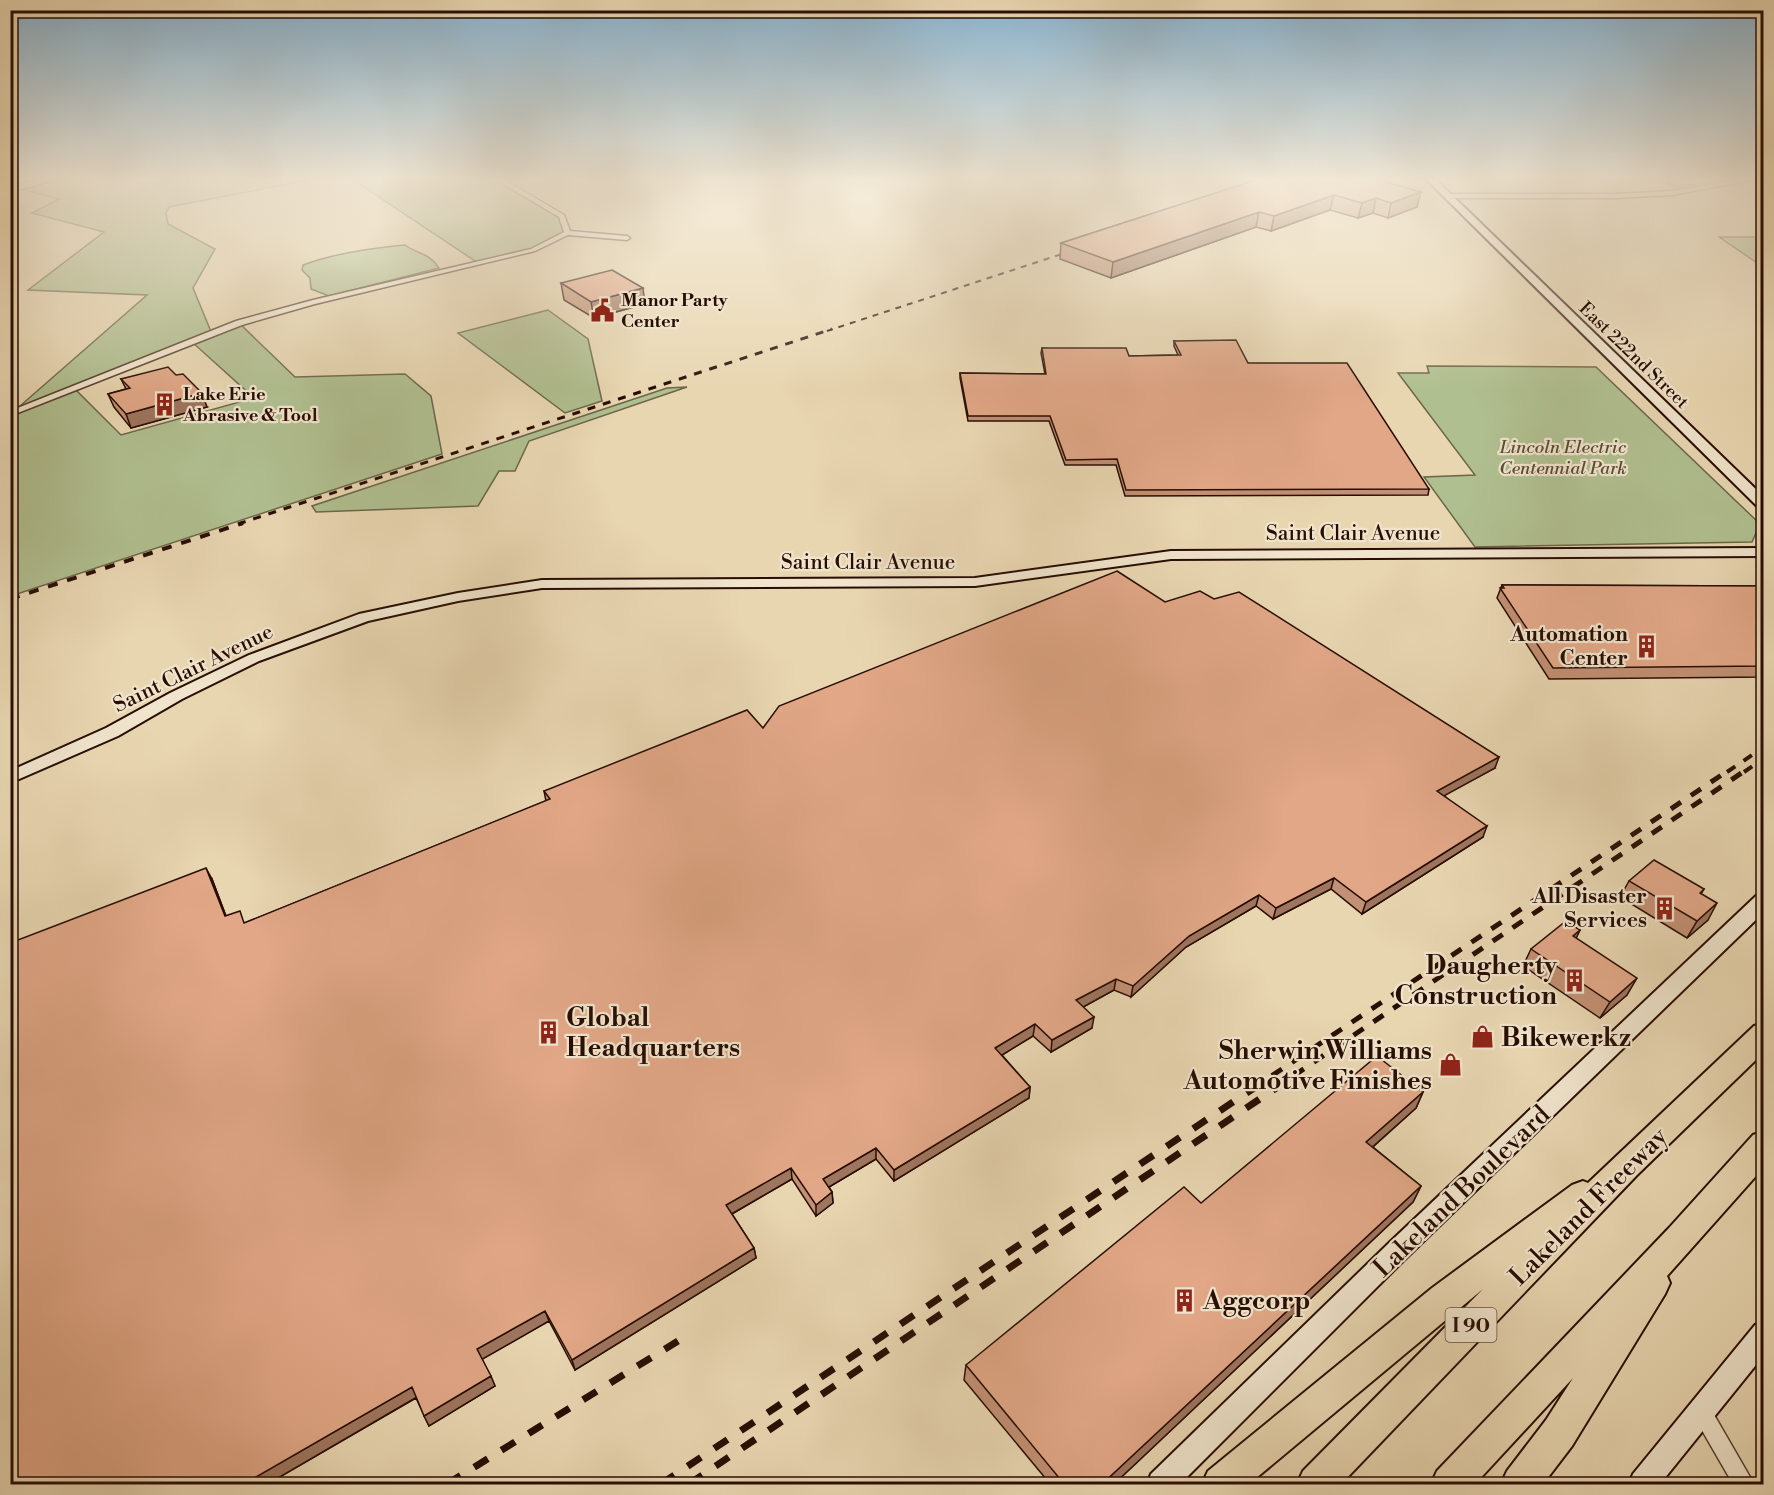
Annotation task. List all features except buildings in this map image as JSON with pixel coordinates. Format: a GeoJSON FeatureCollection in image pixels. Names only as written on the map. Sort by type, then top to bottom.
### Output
{"type":"FeatureCollection","features":[{"type":"Feature","properties":{"kind":"highway","name":"Lakeland Freeway"},"geometry":{"type":"LineString","coordinates":[[1316,1485],[1626,1166],[1764,1034]]}},
{"type":"Feature","properties":{"kind":"highway"},"geometry":{"type":"LineString","coordinates":[[1450,1485],[1680,1239],[1764,1144]]}},
{"type":"Feature","properties":{"kind":"highway"},"geometry":{"type":"LineString","coordinates":[[1221,1485],[1307,1411],[1527,1234],[1626,1166]]}},
{"type":"Feature","properties":{"kind":"highway"},"geometry":{"type":"LineString","coordinates":[[1520,1485],[1559,1433],[1680,1239]]}},
{"type":"Feature","properties":{"kind":"street"},"geometry":{"type":"LineString","coordinates":[[10,414],[239,324],[312,302],[535,249]]}},
{"type":"Feature","properties":{"kind":"street","name":"East 222nd Street"},"geometry":{"type":"LineString","coordinates":[[1502,249],[1764,505]]}},
{"type":"Feature","properties":{"kind":"street","name":"Saint Clair Avenue"},"geometry":{"type":"LineString","coordinates":[[10,778],[112,732],[176,696],[254,658],[364,617],[458,597],[542,584],[975,582],[1170,555],[1764,552]]}},
{"type":"Feature","properties":{"kind":"street","name":"Lakeland Boulevard"},"geometry":{"type":"LineString","coordinates":[[1161,1485],[1397,1251],[1764,900]]}},
{"type":"Feature","properties":{"kind":"street"},"geometry":{"type":"LineString","coordinates":[[1643,1485],[1764,1334]]}},
{"type":"Feature","properties":{"kind":"street"},"geometry":{"type":"LineString","coordinates":[[1702,1413],[1744,1485]]}},
{"type":"Feature","properties":{"kind":"green space"},"geometry":{"type":"Polygon","coordinates":[[[82,249],[215,249],[193,288],[212,334],[239,323],[295,377],[405,374],[431,396],[442,454],[11,596],[11,414],[20,410],[20,406],[147,295],[28,290],[82,249]],[[192,342],[75,389],[121,435],[254,398],[192,342]]]}},
{"type":"Feature","properties":{"kind":"green space"},"geometry":{"type":"Polygon","coordinates":[[[366,249],[412,249],[428,257],[439,268],[329,296],[311,289],[310,278],[302,270],[303,265],[366,249]]]}},
{"type":"Feature","properties":{"kind":"green space"},"geometry":{"type":"Polygon","coordinates":[[[457,249],[535,249],[533,250],[478,263],[457,249]]]}},
{"type":"Feature","properties":{"kind":"green space"},"geometry":{"type":"Polygon","coordinates":[[[1736,249],[1763,249],[1763,267],[1736,249]]]}},
{"type":"Feature","properties":{"kind":"green space"},"geometry":{"type":"Polygon","coordinates":[[[548,310],[588,339],[602,401],[565,413],[458,333],[548,310]]]}},
{"type":"Feature","properties":{"kind":"green space","name":"Lincoln Electric Centennial Park"},"geometry":{"type":"Polygon","coordinates":[[[1427,366],[1596,367],[1760,524],[1752,542],[1475,547],[1424,477],[1475,475],[1398,373],[1429,373],[1427,366]]]}},
{"type":"Feature","properties":{"kind":"green space"},"geometry":{"type":"Polygon","coordinates":[[[687,387],[529,441],[515,471],[499,471],[478,506],[316,512],[312,506],[667,388],[687,387]]]}},
{"type":"Feature","properties":{"kind":"railway"},"geometry":{"type":"LineString","coordinates":[[827,331],[1077,249]]}},
{"type":"Feature","properties":{"kind":"railway"},"geometry":{"type":"LineString","coordinates":[[238,524],[832,329]]}},
{"type":"Feature","properties":{"kind":"railway"},"geometry":{"type":"LineString","coordinates":[[10,599],[243,523]]}},
{"type":"Feature","properties":{"kind":"railway"},"geometry":{"type":"LineString","coordinates":[[1727,772],[1764,747]]}},
{"type":"Feature","properties":{"kind":"railway"},"geometry":{"type":"LineString","coordinates":[[1744,772],[1764,758]]}},
{"type":"Feature","properties":{"kind":"railway"},"geometry":{"type":"LineString","coordinates":[[1252,1089],[1729,770]]}},
{"type":"Feature","properties":{"kind":"railway"},"geometry":{"type":"LineString","coordinates":[[1274,1089],[1746,770]]}},
{"type":"Feature","properties":{"kind":"railway"},"geometry":{"type":"LineString","coordinates":[[661,1484],[1254,1088]]}},
{"type":"Feature","properties":{"kind":"railway"},"geometry":{"type":"LineString","coordinates":[[689,1484],[1276,1088]]}},
{"type":"Feature","properties":{"kind":"railway"},"geometry":{"type":"LineString","coordinates":[[447,1484],[678,1341]]}},
{"type":"Feature","properties":{"kind":"place","name":"Manor Party Center"},"geometry":{"type":"Point","coordinates":[603,310]}},
{"type":"Feature","properties":{"kind":"place","name":"Lake Erie Abrasive & Tool"},"geometry":{"type":"Point","coordinates":[165,404]}},
{"type":"Feature","properties":{"kind":"place","name":"Automation Center"},"geometry":{"type":"Point","coordinates":[1646,646]}},
{"type":"Feature","properties":{"kind":"place","name":"All Disaster Services"},"geometry":{"type":"Point","coordinates":[1665,908]}},
{"type":"Feature","properties":{"kind":"place","name":"Daugherty Construction"},"geometry":{"type":"Point","coordinates":[1575,980]}},
{"type":"Feature","properties":{"kind":"place","name":"Global Headquarters"},"geometry":{"type":"Point","coordinates":[548,1032]}},
{"type":"Feature","properties":{"kind":"place","name":"Bikewerkz"},"geometry":{"type":"Point","coordinates":[1483,1037]}},
{"type":"Feature","properties":{"kind":"place","name":"Sherwin Williams Automotive Finishes"},"geometry":{"type":"Point","coordinates":[1450,1065]}},
{"type":"Feature","properties":{"kind":"place","name":"Aggcorp"},"geometry":{"type":"Point","coordinates":[1185,1300]}}]}
